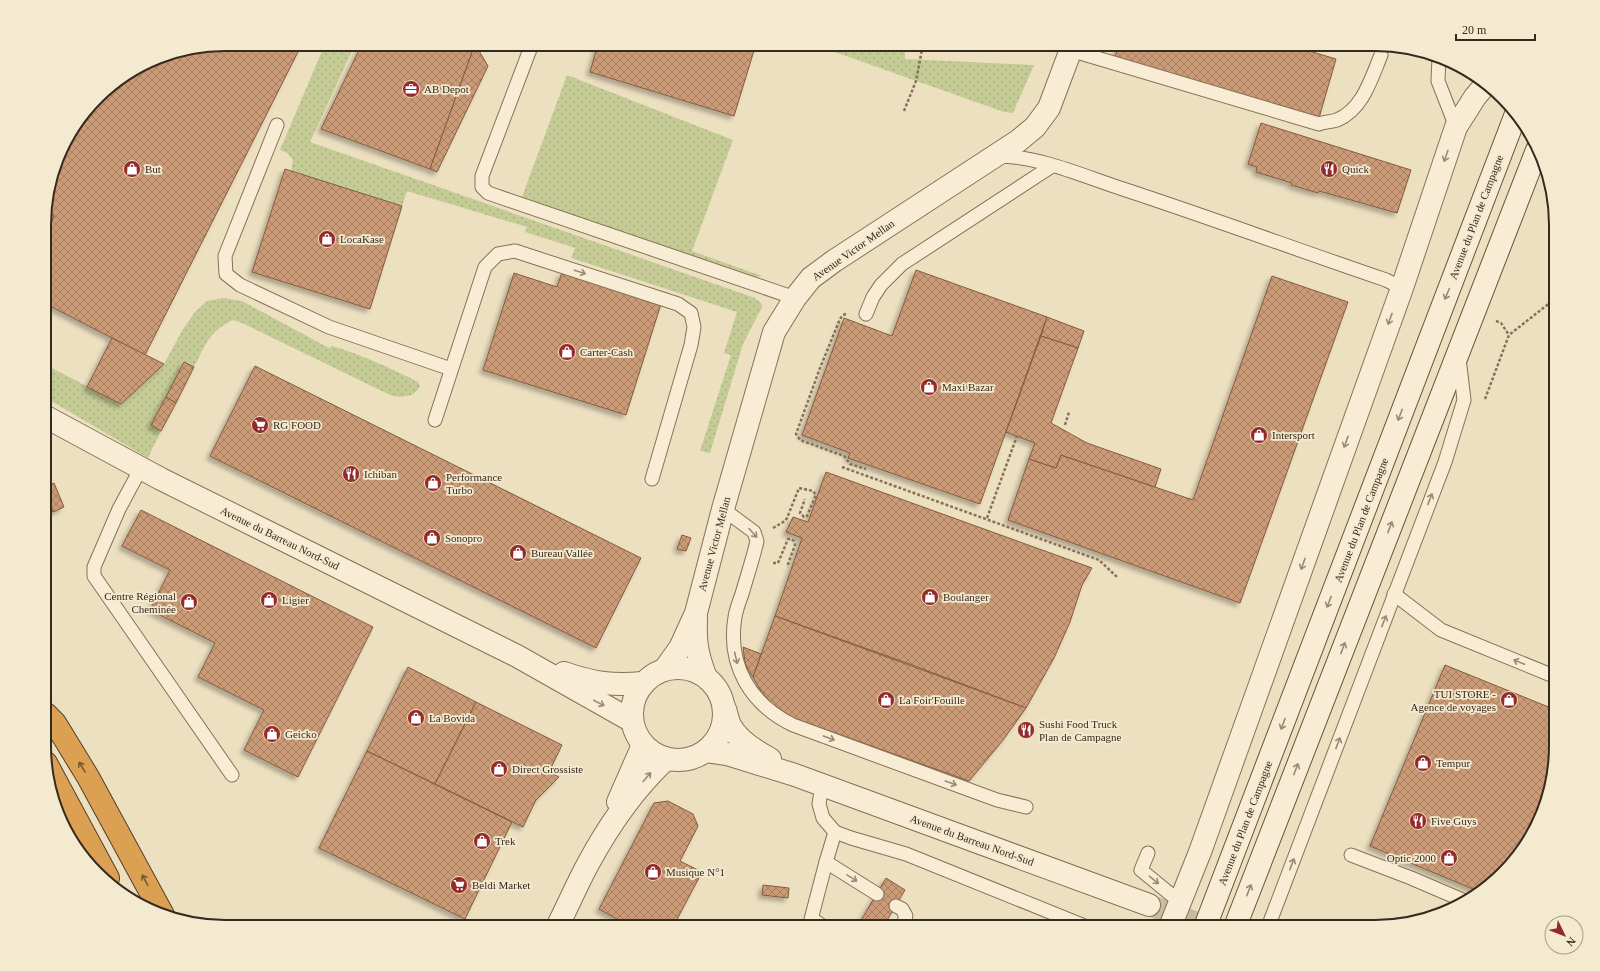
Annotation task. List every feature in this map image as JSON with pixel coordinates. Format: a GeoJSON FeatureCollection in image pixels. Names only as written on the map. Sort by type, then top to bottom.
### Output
{"type":"FeatureCollection","features":[{"type":"Feature","properties":{"kind":"highway"},"geometry":{"type":"LineString","coordinates":[[51,719],[55,723],[88,777],[159,907]]}},
{"type":"Feature","properties":{"kind":"highway"},"geometry":{"type":"LineString","coordinates":[[53,777],[104,871]]}},
{"type":"Feature","properties":{"kind":"street","name":"Avenue Victor Mellan"},"geometry":{"type":"LineString","coordinates":[[665,669],[680,648],[696,613],[723,509],[774,332],[795,298],[811,278],[841,256],[1018,142],[1030,132],[1049,108],[1070,51]]}},
{"type":"Feature","properties":{"kind":"street"},"geometry":{"type":"LineString","coordinates":[[1173,920],[1200,852],[1402,288],[1456,127],[1475,97],[1482,88]]}},
{"type":"Feature","properties":{"kind":"street","name":"Avenue du Plan de Campagne"},"geometry":{"type":"LineString","coordinates":[[1209,920],[1514,120]]}},
{"type":"Feature","properties":{"kind":"street"},"geometry":{"type":"LineString","coordinates":[[1238,920],[1535,156]]}},
{"type":"Feature","properties":{"kind":"street","name":"Avenue du Barreau Nord-Sud"},"geometry":{"type":"LineString","coordinates":[[51,420],[141,468],[517,656],[632,721]]}},
{"type":"Feature","properties":{"kind":"street","name":"Avenue Victor Mellan"},"geometry":{"type":"LineString","coordinates":[[696,613],[695,636],[697,654],[705,676]]}},
{"type":"Feature","properties":{"kind":"street","name":"Avenue du Barreau Nord-Sud"},"geometry":{"type":"LineString","coordinates":[[517,656],[583,680],[603,684],[622,685],[643,683]]}},
{"type":"Feature","properties":{"kind":"street"},"geometry":{"type":"LineString","coordinates":[[679,667],[692,670],[705,676],[714,684],[721,696],[725,710],[724,723],[720,734],[706,751],[693,758],[680,760],[666,759],[654,754],[643,745],[635,732],[632,721],[632,705],[643,683],[665,669],[679,667]]}},
{"type":"Feature","properties":{"kind":"street","name":"Avenue du Barreau Nord-Sud"},"geometry":{"type":"LineString","coordinates":[[725,710],[731,727],[747,745],[795,775]]}},
{"type":"Feature","properties":{"kind":"street"},"geometry":{"type":"LineString","coordinates":[[600,843],[643,745]]}},
{"type":"Feature","properties":{"kind":"street","name":"Avenue du Barreau Nord-Sud"},"geometry":{"type":"LineString","coordinates":[[706,751],[738,757],[795,775],[1149,905]]}},
{"type":"Feature","properties":{"kind":"street"},"geometry":{"type":"LineString","coordinates":[[560,920],[600,843],[623,808],[652,772],[666,759]]}},
{"type":"Feature","properties":{"kind":"lane"},"geometry":{"type":"LineString","coordinates":[[529,51],[482,176],[482,187],[488,193],[795,298]]}},
{"type":"Feature","properties":{"kind":"lane"},"geometry":{"type":"LineString","coordinates":[[1084,51],[1319,124],[1337,120],[1351,110],[1364,97],[1380,55]]}},
{"type":"Feature","properties":{"kind":"lane"},"geometry":{"type":"LineString","coordinates":[[1439,63],[1438,81],[1456,127]]}},
{"type":"Feature","properties":{"kind":"lane"},"geometry":{"type":"LineString","coordinates":[[277,125],[225,256],[226,274],[240,285],[329,327],[451,369]]}},
{"type":"Feature","properties":{"kind":"lane"},"geometry":{"type":"LineString","coordinates":[[995,156],[1014,156],[1052,166],[1275,241],[1386,280],[1402,288]]}},
{"type":"Feature","properties":{"kind":"lane"},"geometry":{"type":"LineString","coordinates":[[866,314],[873,297],[881,285],[902,264],[1052,166]]}},
{"type":"Feature","properties":{"kind":"lane"},"geometry":{"type":"LineString","coordinates":[[435,420],[485,267],[498,254],[515,251],[678,304],[691,313],[694,327],[691,345],[652,479]]}},
{"type":"Feature","properties":{"kind":"lane"},"geometry":{"type":"LineString","coordinates":[[1271,920],[1445,462],[1464,400],[1458,352]]}},
{"type":"Feature","properties":{"kind":"lane"},"geometry":{"type":"LineString","coordinates":[[141,468],[120,509],[94,568],[94,576],[232,775]]}},
{"type":"Feature","properties":{"kind":"lane"},"geometry":{"type":"LineString","coordinates":[[723,509],[754,532],[758,541],[735,616],[732,636],[735,656],[740,673],[749,690],[759,702],[773,714],[793,725],[997,800],[1026,807]]}},
{"type":"Feature","properties":{"kind":"lane"},"geometry":{"type":"LineString","coordinates":[[1394,594],[1441,630],[1549,674]]}},
{"type":"Feature","properties":{"kind":"lane"},"geometry":{"type":"LineString","coordinates":[[822,785],[820,804],[823,818],[835,832],[906,854],[1070,920]]}},
{"type":"Feature","properties":{"kind":"lane"},"geometry":{"type":"LineString","coordinates":[[812,920],[835,832]]}},
{"type":"Feature","properties":{"kind":"lane"},"geometry":{"type":"LineString","coordinates":[[1148,853],[1141,870],[1180,902]]}},
{"type":"Feature","properties":{"kind":"lane"},"geometry":{"type":"LineString","coordinates":[[1351,855],[1459,899]]}},
{"type":"Feature","properties":{"kind":"lane"},"geometry":{"type":"LineString","coordinates":[[826,862],[877,894]]}},
{"type":"Feature","properties":{"kind":"lane"},"geometry":{"type":"LineString","coordinates":[[896,906],[902,909],[906,916],[905,920]]}},
{"type":"Feature","properties":{"kind":"path"},"geometry":{"type":"LineString","coordinates":[[904,112],[916,81],[922,51]]}},
{"type":"Feature","properties":{"kind":"path"},"geometry":{"type":"LineString","coordinates":[[1484,402],[1509,335],[1549,304]]}},
{"type":"Feature","properties":{"kind":"path"},"geometry":{"type":"LineString","coordinates":[[866,314],[846,314],[840,319],[796,434],[800,440],[844,456],[850,464],[866,469]]}},
{"type":"Feature","properties":{"kind":"path"},"geometry":{"type":"LineString","coordinates":[[1065,425],[1069,412]]}},
{"type":"Feature","properties":{"kind":"path"},"geometry":{"type":"LineString","coordinates":[[987,518],[1017,436]]}},
{"type":"Feature","properties":{"kind":"path"},"geometry":{"type":"LineString","coordinates":[[842,467],[987,518],[1099,560],[1117,576]]}},
{"type":"Feature","properties":{"kind":"path"},"geometry":{"type":"LineString","coordinates":[[757,536],[785,521],[799,488],[813,491],[816,495],[807,516],[804,517],[800,513],[805,500]]}},
{"type":"Feature","properties":{"kind":"path"},"geometry":{"type":"LineString","coordinates":[[779,559],[788,539],[794,541],[795,545],[787,567]]}},
{"type":"Feature","properties":{"kind":"green space"},"geometry":{"type":"Polygon","coordinates":[[[322,51],[352,51],[310,142],[755,298],[761,303],[762,307],[743,344],[710,453],[700,451],[731,355],[724,353],[737,312],[571,258],[575,248],[525,232],[527,227],[407,191],[402,206],[291,171],[293,160],[287,153],[280,150],[322,51]]]}},
{"type":"Feature","properties":{"kind":"green space"},"geometry":{"type":"Polygon","coordinates":[[[832,51],[905,51],[905,59],[1034,65],[1013,113],[1004,112],[832,51]]]}},
{"type":"Feature","properties":{"kind":"green space"},"geometry":{"type":"Polygon","coordinates":[[[567,75],[733,140],[692,251],[762,276],[750,278],[522,197],[567,75]]]}},
{"type":"Feature","properties":{"kind":"green space"},"geometry":{"type":"Polygon","coordinates":[[[223,298],[242,301],[329,348],[332,346],[387,367],[418,382],[420,386],[412,395],[392,396],[233,320],[225,324],[213,334],[194,367],[184,362],[151,425],[161,431],[148,458],[51,401],[51,368],[121,404],[164,364],[183,329],[195,312],[207,301],[223,298]]]}},
{"type":"Feature","properties":{"kind":"building"},"geometry":{"type":"Polygon","coordinates":[[[298,51],[145,355],[51,307],[51,222],[54,216],[51,213],[54,191],[64,158],[74,138],[94,110],[110,94],[128,80],[158,64],[202,52],[298,51]]]}},
{"type":"Feature","properties":{"kind":"building"},"geometry":{"type":"Polygon","coordinates":[[[359,51],[472,51],[430,169],[321,129],[359,51]]]}},
{"type":"Feature","properties":{"kind":"building"},"geometry":{"type":"Polygon","coordinates":[[[472,51],[479,51],[488,66],[437,172],[430,169],[472,51]]]}},
{"type":"Feature","properties":{"kind":"building"},"geometry":{"type":"Polygon","coordinates":[[[596,51],[754,51],[734,116],[590,72],[596,51]]]}},
{"type":"Feature","properties":{"kind":"building"},"geometry":{"type":"Polygon","coordinates":[[[1117,51],[1309,51],[1336,59],[1319,118],[1115,57],[1117,51]]]}},
{"type":"Feature","properties":{"kind":"building"},"geometry":{"type":"Polygon","coordinates":[[[1261,123],[1411,170],[1397,213],[1319,191],[1318,193],[1256,172],[1257,167],[1248,164],[1261,123]]]}},
{"type":"Feature","properties":{"kind":"building"},"geometry":{"type":"Polygon","coordinates":[[[285,169],[402,206],[370,309],[252,272],[285,169]]]}},
{"type":"Feature","properties":{"kind":"building"},"geometry":{"type":"Polygon","coordinates":[[[51,214],[54,216],[51,222],[51,214]]]}},
{"type":"Feature","properties":{"kind":"building"},"geometry":{"type":"Polygon","coordinates":[[[916,270],[1047,317],[980,504],[848,458],[850,453],[802,435],[844,318],[892,336],[916,270]]]}},
{"type":"Feature","properties":{"kind":"building","name":"Carter-Cash"},"geometry":{"type":"Polygon","coordinates":[[[562,272],[661,304],[626,415],[483,370],[514,273],[557,287],[562,272]]]}},
{"type":"Feature","properties":{"kind":"building","name":"Intersport"},"geometry":{"type":"Polygon","coordinates":[[[1272,276],[1348,302],[1240,603],[1008,520],[1029,459],[1056,468],[1061,455],[1193,500],[1272,276]]]}},
{"type":"Feature","properties":{"kind":"building"},"geometry":{"type":"Polygon","coordinates":[[[1047,317],[1084,331],[1078,348],[1041,336],[1047,317]]]}},
{"type":"Feature","properties":{"kind":"building"},"geometry":{"type":"Polygon","coordinates":[[[1041,336],[1078,348],[1051,423],[1087,443],[1161,469],[1155,487],[1061,455],[1056,468],[1029,459],[1035,443],[1006,432],[1041,336]]]}},
{"type":"Feature","properties":{"kind":"building"},"geometry":{"type":"Polygon","coordinates":[[[112,338],[164,364],[121,404],[87,387],[112,338]]]}},
{"type":"Feature","properties":{"kind":"building"},"geometry":{"type":"Polygon","coordinates":[[[184,362],[194,367],[176,403],[166,397],[184,362]]]}},
{"type":"Feature","properties":{"kind":"building"},"geometry":{"type":"Polygon","coordinates":[[[255,366],[641,558],[596,648],[210,456],[255,366]]]}},
{"type":"Feature","properties":{"kind":"building"},"geometry":{"type":"Polygon","coordinates":[[[166,397],[176,403],[161,431],[151,425],[166,397]]]}},
{"type":"Feature","properties":{"kind":"building","name":"Boulanger"},"geometry":{"type":"Polygon","coordinates":[[[826,472],[1092,568],[1082,585],[1070,622],[1054,658],[1026,708],[907,663],[775,616],[802,538],[786,532],[793,517],[808,522],[826,472]]]}},
{"type":"Feature","properties":{"kind":"building"},"geometry":{"type":"Polygon","coordinates":[[[54,483],[64,507],[53,512],[51,507],[51,484],[54,483]]]}},
{"type":"Feature","properties":{"kind":"building"},"geometry":{"type":"Polygon","coordinates":[[[141,510],[373,627],[298,777],[244,750],[264,710],[198,677],[215,643],[150,610],[170,570],[122,546],[141,510]]]}},
{"type":"Feature","properties":{"kind":"building"},"geometry":{"type":"Polygon","coordinates":[[[682,535],[691,538],[686,551],[677,549],[682,535]]]}},
{"type":"Feature","properties":{"kind":"building","name":"La Foir'Fouille"},"geometry":{"type":"Polygon","coordinates":[[[775,616],[1026,708],[1003,740],[969,781],[799,720],[791,717],[771,703],[761,691],[753,677],[775,616]]]}},
{"type":"Feature","properties":{"kind":"building"},"geometry":{"type":"Polygon","coordinates":[[[743,647],[761,654],[753,677],[745,662],[743,647]]]}},
{"type":"Feature","properties":{"kind":"building"},"geometry":{"type":"Polygon","coordinates":[[[1445,665],[1549,707],[1548,769],[1536,813],[1520,843],[1506,861],[1490,877],[1474,889],[1370,846],[1445,665]]]}},
{"type":"Feature","properties":{"kind":"building"},"geometry":{"type":"Polygon","coordinates":[[[408,667],[476,702],[435,784],[367,751],[408,667]]]}},
{"type":"Feature","properties":{"kind":"building"},"geometry":{"type":"Polygon","coordinates":[[[476,702],[562,745],[549,772],[559,777],[536,800],[523,827],[435,784],[476,702]]]}},
{"type":"Feature","properties":{"kind":"building"},"geometry":{"type":"Polygon","coordinates":[[[367,751],[512,822],[465,919],[319,848],[367,751]]]}},
{"type":"Feature","properties":{"kind":"building"},"geometry":{"type":"Polygon","coordinates":[[[668,801],[693,814],[698,826],[680,861],[702,872],[677,920],[619,920],[599,909],[654,803],[668,801]]]}},
{"type":"Feature","properties":{"kind":"building"},"geometry":{"type":"Polygon","coordinates":[[[886,878],[905,890],[887,920],[861,920],[886,878]]]}},
{"type":"Feature","properties":{"kind":"building"},"geometry":{"type":"Polygon","coordinates":[[[763,885],[789,888],[788,898],[762,895],[763,885]]]}},
{"type":"Feature","properties":{"kind":"tunnel"},"geometry":{"type":"LineString","coordinates":[[1149,905],[1189,920]]}},
{"type":"Feature","properties":{"kind":"place","name":"AB Depot"},"geometry":{"type":"Point","coordinates":[411,89]}},
{"type":"Feature","properties":{"kind":"place","name":"But"},"geometry":{"type":"Point","coordinates":[132,169]}},
{"type":"Feature","properties":{"kind":"place","name":"Quick"},"geometry":{"type":"Point","coordinates":[1329,169]}},
{"type":"Feature","properties":{"kind":"place","name":"LocaKase"},"geometry":{"type":"Point","coordinates":[327,239]}},
{"type":"Feature","properties":{"kind":"place","name":"Carter-Cash"},"geometry":{"type":"Point","coordinates":[567,352]}},
{"type":"Feature","properties":{"kind":"place","name":"Maxi Bazar"},"geometry":{"type":"Point","coordinates":[929,387]}},
{"type":"Feature","properties":{"kind":"place","name":"RG FOOD"},"geometry":{"type":"Point","coordinates":[260,425]}},
{"type":"Feature","properties":{"kind":"place","name":"Intersport"},"geometry":{"type":"Point","coordinates":[1259,435]}},
{"type":"Feature","properties":{"kind":"place","name":"Ichiban"},"geometry":{"type":"Point","coordinates":[351,474]}},
{"type":"Feature","properties":{"kind":"place","name":"Performance Turbo"},"geometry":{"type":"Point","coordinates":[433,483]}},
{"type":"Feature","properties":{"kind":"place","name":"Sonopro"},"geometry":{"type":"Point","coordinates":[432,538]}},
{"type":"Feature","properties":{"kind":"place","name":"Bureau Vallée"},"geometry":{"type":"Point","coordinates":[518,553]}},
{"type":"Feature","properties":{"kind":"place","name":"Boulanger"},"geometry":{"type":"Point","coordinates":[930,597]}},
{"type":"Feature","properties":{"kind":"place","name":"Ligier"},"geometry":{"type":"Point","coordinates":[269,600]}},
{"type":"Feature","properties":{"kind":"place","name":"Centre Régional Cheminée"},"geometry":{"type":"Point","coordinates":[189,602]}},
{"type":"Feature","properties":{"kind":"place","name":"La Foir'Fouille"},"geometry":{"type":"Point","coordinates":[886,700]}},
{"type":"Feature","properties":{"kind":"place","name":"TUI STORE - Agence de voyages"},"geometry":{"type":"Point","coordinates":[1509,700]}},
{"type":"Feature","properties":{"kind":"place","name":"La Bovida"},"geometry":{"type":"Point","coordinates":[416,718]}},
{"type":"Feature","properties":{"kind":"place","name":"Sushi Food Truck Plan de Campagne"},"geometry":{"type":"Point","coordinates":[1026,730]}},
{"type":"Feature","properties":{"kind":"place","name":"Geicko"},"geometry":{"type":"Point","coordinates":[272,734]}},
{"type":"Feature","properties":{"kind":"place","name":"Tempur"},"geometry":{"type":"Point","coordinates":[1423,763]}},
{"type":"Feature","properties":{"kind":"place","name":"Direct Grossiste"},"geometry":{"type":"Point","coordinates":[499,769]}},
{"type":"Feature","properties":{"kind":"place","name":"Five Guys"},"geometry":{"type":"Point","coordinates":[1418,821]}},
{"type":"Feature","properties":{"kind":"place","name":"Trek"},"geometry":{"type":"Point","coordinates":[482,841]}},
{"type":"Feature","properties":{"kind":"place","name":"Optic 2000"},"geometry":{"type":"Point","coordinates":[1449,858]}},
{"type":"Feature","properties":{"kind":"place","name":"Musique N°1"},"geometry":{"type":"Point","coordinates":[653,872]}},
{"type":"Feature","properties":{"kind":"place","name":"Beldi Market"},"geometry":{"type":"Point","coordinates":[459,885]}}]}
